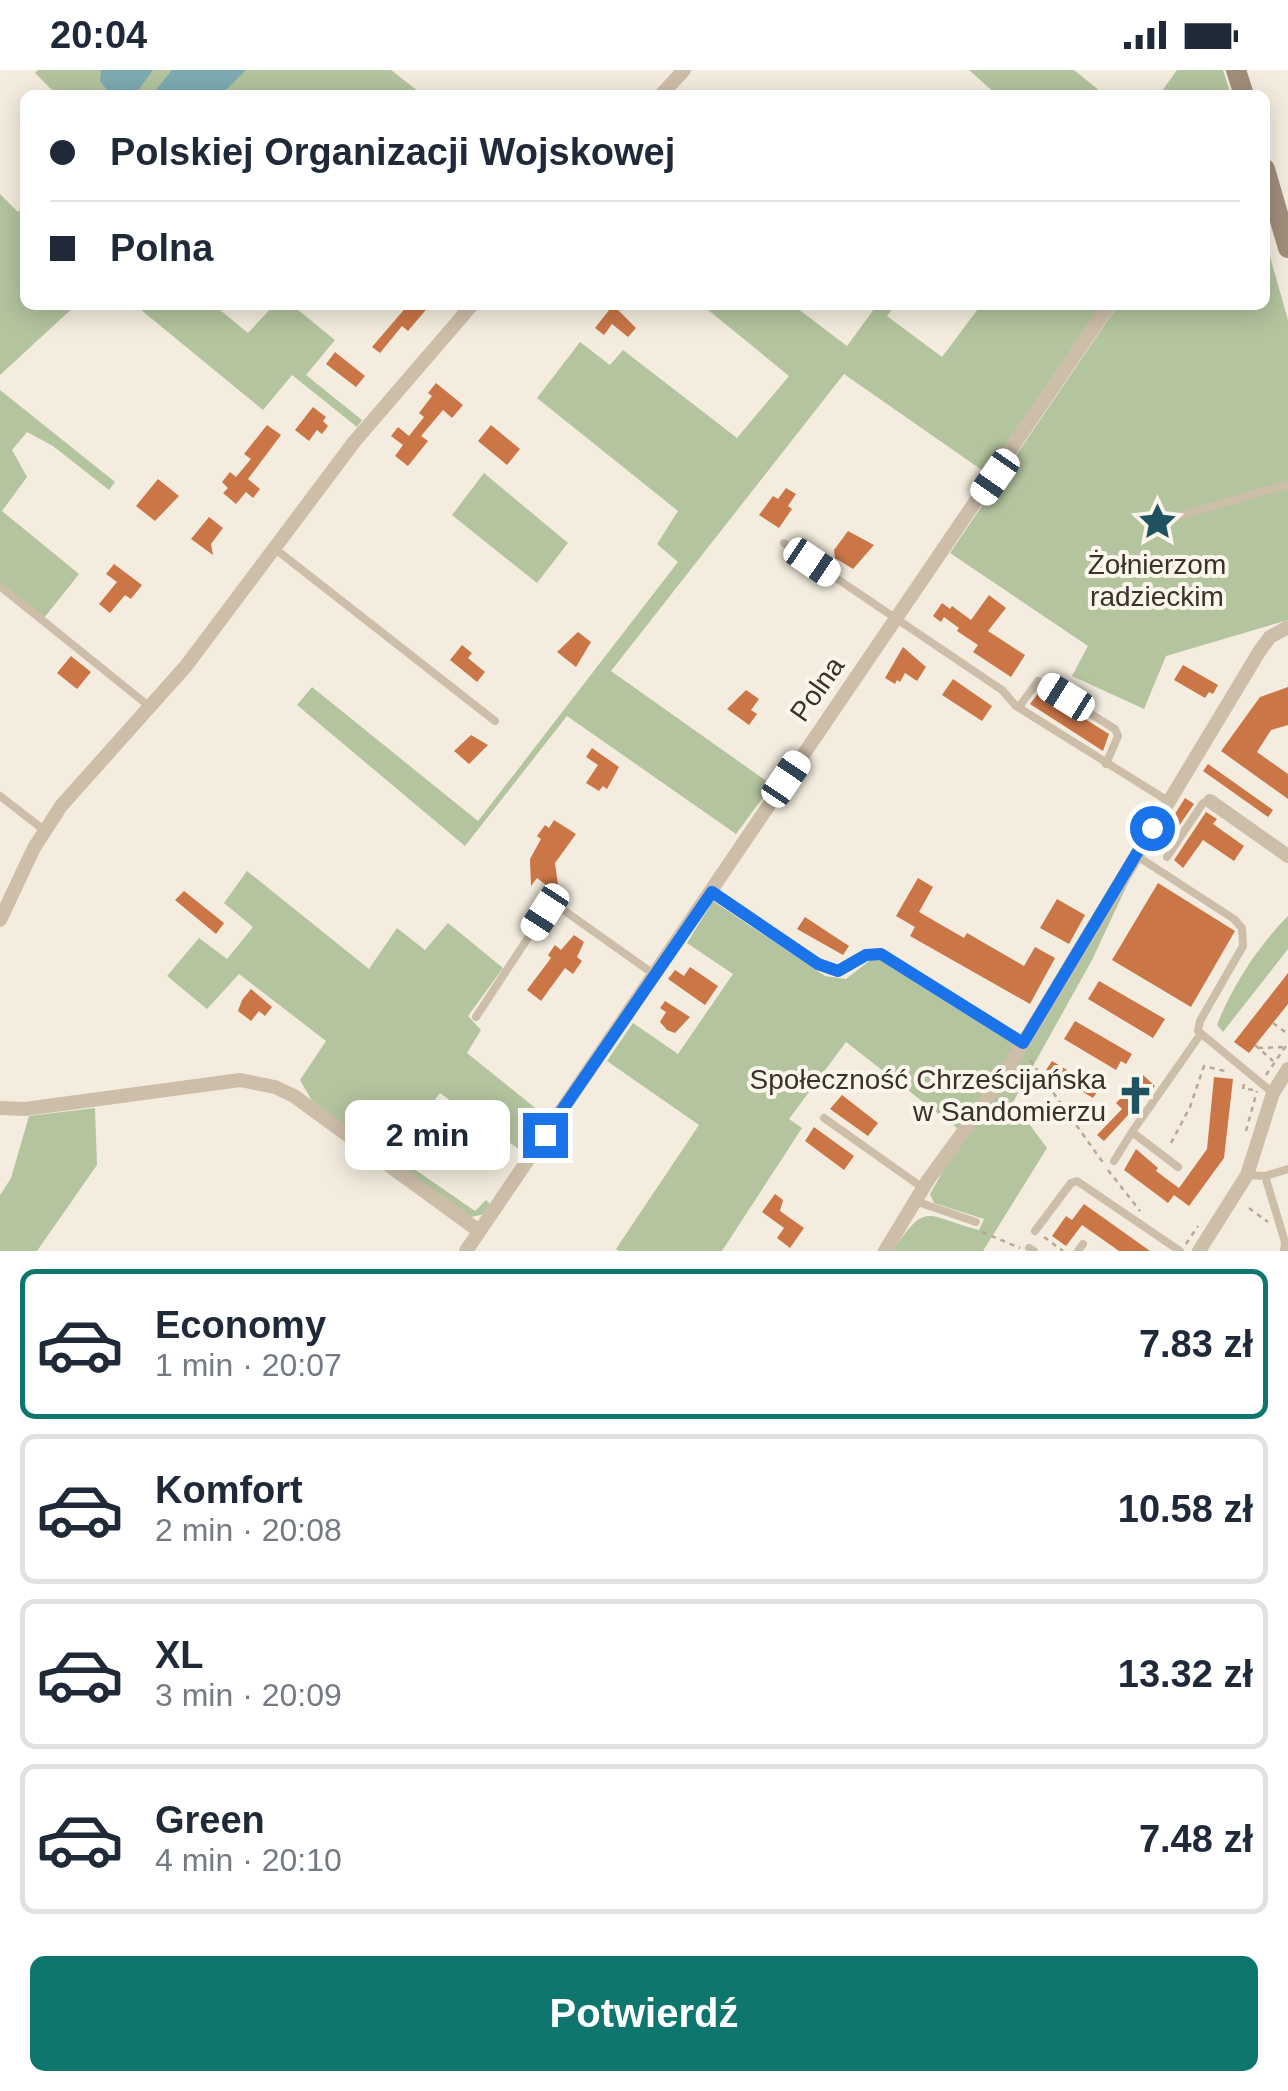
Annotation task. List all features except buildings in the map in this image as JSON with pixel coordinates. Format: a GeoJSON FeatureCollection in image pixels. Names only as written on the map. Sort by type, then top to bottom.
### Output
{"type":"FeatureCollection","features":[{"type":"Feature","properties":{"kind":"street"},"geometry":{"type":"LineString","coordinates":[[666,90],[684,70]]}},
{"type":"Feature","properties":{"kind":"street"},"geometry":{"type":"LineString","coordinates":[[1270,186],[1288,248]]}},
{"type":"Feature","properties":{"kind":"street"},"geometry":{"type":"LineString","coordinates":[[0,920],[44,830],[82,780],[186,666],[354,442],[468,310]]}},
{"type":"Feature","properties":{"kind":"street","name":"Polna"},"geometry":{"type":"LineString","coordinates":[[466,1251],[1106,310]]}},
{"type":"Feature","properties":{"kind":"street"},"geometry":{"type":"LineString","coordinates":[[886,1251],[919,1194],[1003,1077],[1259,652],[1270,637],[1288,627]]}},
{"type":"Feature","properties":{"kind":"street"},"geometry":{"type":"LineString","coordinates":[[1210,801],[1288,856]]}},
{"type":"Feature","properties":{"kind":"street"},"geometry":{"type":"LineString","coordinates":[[1199,1251],[1247,1176],[1264,1089],[1281,1066]]}},
{"type":"Feature","properties":{"kind":"street"},"geometry":{"type":"LineString","coordinates":[[0,1108],[25,1109],[240,1080],[275,1087],[294,1096],[478,1232]]}},
{"type":"Feature","properties":{"kind":"lane"},"geometry":{"type":"LineString","coordinates":[[1176,516],[1288,484]]}},
{"type":"Feature","properties":{"kind":"lane"},"geometry":{"type":"LineString","coordinates":[[784,543],[1002,690],[1018,707],[1168,802]]}},
{"type":"Feature","properties":{"kind":"lane"},"geometry":{"type":"LineString","coordinates":[[274,548],[495,722]]}},
{"type":"Feature","properties":{"kind":"lane"},"geometry":{"type":"LineString","coordinates":[[0,586],[150,707]]}},
{"type":"Feature","properties":{"kind":"lane"},"geometry":{"type":"LineString","coordinates":[[1018,707],[1038,680],[1115,729],[1118,736],[1106,764]]}},
{"type":"Feature","properties":{"kind":"lane"},"geometry":{"type":"LineString","coordinates":[[0,796],[44,830]]}},
{"type":"Feature","properties":{"kind":"lane"},"geometry":{"type":"LineString","coordinates":[[1168,857],[1202,803],[1210,801]]}},
{"type":"Feature","properties":{"kind":"lane"},"geometry":{"type":"LineString","coordinates":[[1114,1161],[1200,1035],[1200,1021],[1243,946],[1242,928],[1136,856]]}},
{"type":"Feature","properties":{"kind":"lane"},"geometry":{"type":"LineString","coordinates":[[712,892],[818,964],[838,971],[866,955],[881,954],[1022,1045]]}},
{"type":"Feature","properties":{"kind":"lane"},"geometry":{"type":"LineString","coordinates":[[476,1017],[545,912],[554,907],[655,975]]}},
{"type":"Feature","properties":{"kind":"lane"},"geometry":{"type":"LineString","coordinates":[[1200,1035],[1264,1089]]}},
{"type":"Feature","properties":{"kind":"lane"},"geometry":{"type":"LineString","coordinates":[[824,1118],[919,1194],[976,1226]]}},
{"type":"Feature","properties":{"kind":"lane"},"geometry":{"type":"LineString","coordinates":[[1132,1132],[1178,1167]]}},
{"type":"Feature","properties":{"kind":"lane"},"geometry":{"type":"LineString","coordinates":[[1247,1176],[1265,1176],[1288,1169]]}},
{"type":"Feature","properties":{"kind":"lane"},"geometry":{"type":"LineString","coordinates":[[1265,1176],[1284,1251]]}},
{"type":"Feature","properties":{"kind":"lane"},"geometry":{"type":"LineString","coordinates":[[1035,1231],[1070,1183],[1077,1182],[1181,1250]]}},
{"type":"Feature","properties":{"kind":"path"},"geometry":{"type":"LineString","coordinates":[[1273,1023],[1288,1034]]}},
{"type":"Feature","properties":{"kind":"path"},"geometry":{"type":"LineString","coordinates":[[1022,1045],[1144,1216]]}},
{"type":"Feature","properties":{"kind":"path"},"geometry":{"type":"LineString","coordinates":[[1246,1130],[1264,1089],[1281,1066],[1287,1045],[1256,1046],[1281,1066]]}},
{"type":"Feature","properties":{"kind":"path"},"geometry":{"type":"LineString","coordinates":[[1171,1143],[1190,1107],[1204,1066],[1239,1074]]}},
{"type":"Feature","properties":{"kind":"path"},"geometry":{"type":"LineString","coordinates":[[1245,1079],[1244,1089],[1264,1089]]}},
{"type":"Feature","properties":{"kind":"path"},"geometry":{"type":"LineString","coordinates":[[1250,1208],[1282,1234]]}},
{"type":"Feature","properties":{"kind":"path"},"geometry":{"type":"LineString","coordinates":[[1181,1250],[1205,1216]]}},
{"type":"Feature","properties":{"kind":"path"},"geometry":{"type":"LineString","coordinates":[[976,1226],[1016,1248],[1032,1250]]}},
{"type":"Feature","properties":{"kind":"path"},"geometry":{"type":"LineString","coordinates":[[1035,1231],[1063,1251]]}},
{"type":"Feature","properties":{"kind":"green space"},"geometry":{"type":"Polygon","coordinates":[[[391,70],[417,90],[52,90],[35,73],[391,70]]]}},
{"type":"Feature","properties":{"kind":"green space"},"geometry":{"type":"Polygon","coordinates":[[[969,70],[1074,70],[1099,90],[991,90],[969,70]]]}},
{"type":"Feature","properties":{"kind":"green space"},"geometry":{"type":"Polygon","coordinates":[[[1177,70],[1223,70],[1229,90],[1163,90],[1177,70]]]}},
{"type":"Feature","properties":{"kind":"green space"},"geometry":{"type":"Polygon","coordinates":[[[0,194],[20,210],[20,310],[71,310],[0,375],[0,194]]]}},
{"type":"Feature","properties":{"kind":"green space"},"geometry":{"type":"Polygon","coordinates":[[[1270,257],[1288,320],[1288,620],[1166,656],[1144,709],[1072,676],[1088,646],[950,553],[1115,310],[1270,310],[1270,257]]]}},
{"type":"Feature","properties":{"kind":"green space"},"geometry":{"type":"Polygon","coordinates":[[[141,310],[220,310],[248,333],[269,310],[298,310],[335,340],[306,375],[362,420],[357,427],[292,375],[263,410],[141,310]]]}},
{"type":"Feature","properties":{"kind":"green space"},"geometry":{"type":"Polygon","coordinates":[[[708,310],[800,310],[847,346],[873,310],[891,310],[887,316],[942,357],[977,310],[1099,310],[986,473],[844,374],[611,671],[772,785],[736,834],[567,716],[465,846],[297,705],[312,687],[478,821],[678,562],[657,544],[678,511],[537,398],[580,342],[610,365],[623,350],[737,438],[789,376],[708,310]]]}},
{"type":"Feature","properties":{"kind":"green space"},"geometry":{"type":"Polygon","coordinates":[[[0,390],[115,482],[109,490],[53,446],[27,432],[12,450],[27,477],[2,511],[79,574],[40,623],[0,591],[0,390]]]}},
{"type":"Feature","properties":{"kind":"green space"},"geometry":{"type":"Polygon","coordinates":[[[484,473],[568,543],[537,583],[452,515],[484,473]]]}},
{"type":"Feature","properties":{"kind":"green space"},"geometry":{"type":"Polygon","coordinates":[[[1136,866],[1092,960],[1013,1102],[1047,1148],[983,1251],[893,1251],[913,1224],[929,1216],[979,1230],[984,1219],[934,1203],[930,1194],[1008,1080],[1136,866]]]}},
{"type":"Feature","properties":{"kind":"green space"},"geometry":{"type":"Polygon","coordinates":[[[247,871],[369,969],[397,928],[425,950],[448,923],[503,968],[468,1016],[481,1030],[467,1053],[544,1115],[520,1150],[440,1093],[394,1155],[475,1211],[486,1200],[491,1205],[485,1214],[471,1217],[314,1104],[300,1080],[326,1041],[239,974],[207,1009],[167,976],[199,938],[227,959],[253,927],[224,903],[247,871]]]}},
{"type":"Feature","properties":{"kind":"green space"},"geometry":{"type":"Polygon","coordinates":[[[713,901],[825,976],[846,979],[873,958],[1015,1045],[995,1083],[958,1129],[846,1042],[789,1119],[802,1128],[722,1251],[619,1251],[616,1249],[699,1125],[607,1061],[633,1023],[678,1054],[733,974],[687,943],[713,901]]]}},
{"type":"Feature","properties":{"kind":"green space"},"geometry":{"type":"Polygon","coordinates":[[[1288,916],[1288,949],[1223,1032],[1217,1025],[1238,981],[1288,916]]]}},
{"type":"Feature","properties":{"kind":"green space"},"geometry":{"type":"Polygon","coordinates":[[[95,1108],[97,1165],[37,1251],[0,1251],[0,1195],[11,1178],[29,1116],[95,1108]]]}},
{"type":"Feature","properties":{"kind":"water"},"geometry":{"type":"Polygon","coordinates":[[[101,70],[153,70],[139,90],[107,90],[100,81],[101,70]]]}},
{"type":"Feature","properties":{"kind":"water"},"geometry":{"type":"Polygon","coordinates":[[[172,70],[246,70],[226,90],[156,90],[172,70]]]}},
{"type":"Feature","properties":{"kind":"place","name":"Żołnierzom radzieckim"},"geometry":{"type":"Point","coordinates":[1157,521]}},
{"type":"Feature","properties":{"kind":"place","name":"Społeczność Chrześcijańska w Sandomierzu"},"geometry":{"type":"Point","coordinates":[1136,1095]}},
{"type":"Feature","properties":{"kind":"route"},"geometry":{"type":"LineString","coordinates":[[545,1135],[712,892],[818,964],[838,971],[866,955],[881,954],[1023,1043],[1152,828]]}}]}
